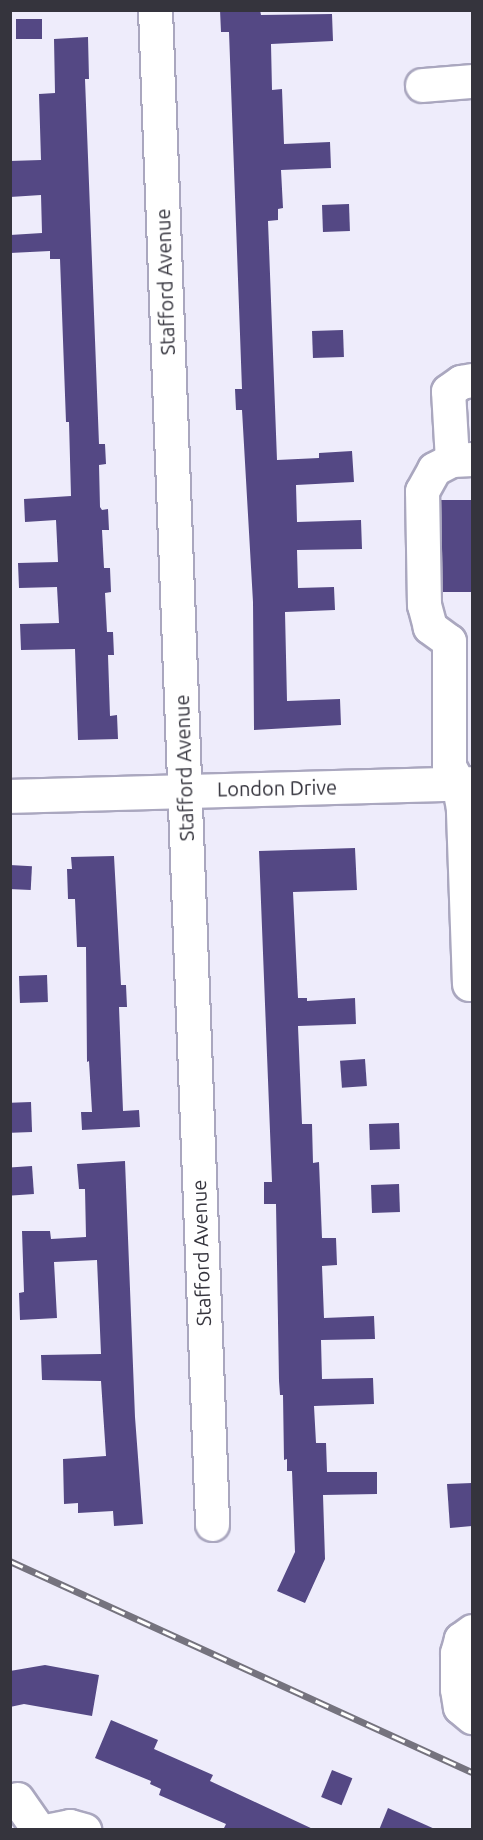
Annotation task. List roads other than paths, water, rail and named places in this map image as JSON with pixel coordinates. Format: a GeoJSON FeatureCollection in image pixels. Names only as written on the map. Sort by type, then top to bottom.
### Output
{"type":"FeatureCollection","features":[{"type":"Feature","properties":{"kind":"street","name":"Stafford Avenue"},"geometry":{"type":"LineString","coordinates":[[155,10],[212,1524]]}},
{"type":"Feature","properties":{"kind":"street"},"geometry":{"type":"LineString","coordinates":[[422,85],[472,81]]}},
{"type":"Feature","properties":{"kind":"street"},"geometry":{"type":"LineString","coordinates":[[469,984],[463,808],[465,783],[449,766],[449,641],[430,627],[424,594],[422,490],[434,469],[462,460],[448,391],[460,382],[472,380]]}},
{"type":"Feature","properties":{"kind":"street","name":"London Drive"},"geometry":{"type":"LineString","coordinates":[[10,796],[465,783]]}},
{"type":"Feature","properties":{"kind":"street"},"geometry":{"type":"LineString","coordinates":[[472,1631],[461,1639],[457,1665],[460,1707],[472,1717]]}},
{"type":"Feature","properties":{"kind":"street"},"geometry":{"type":"LineString","coordinates":[[17,1799],[39,1830]]}},
{"type":"Feature","properties":{"kind":"street"},"geometry":{"type":"LineString","coordinates":[[51,1830],[70,1826],[84,1830]]}},
{"type":"Feature","properties":{"kind":"railway"},"geometry":{"type":"LineString","coordinates":[[10,1561],[472,1772]]}}]}
